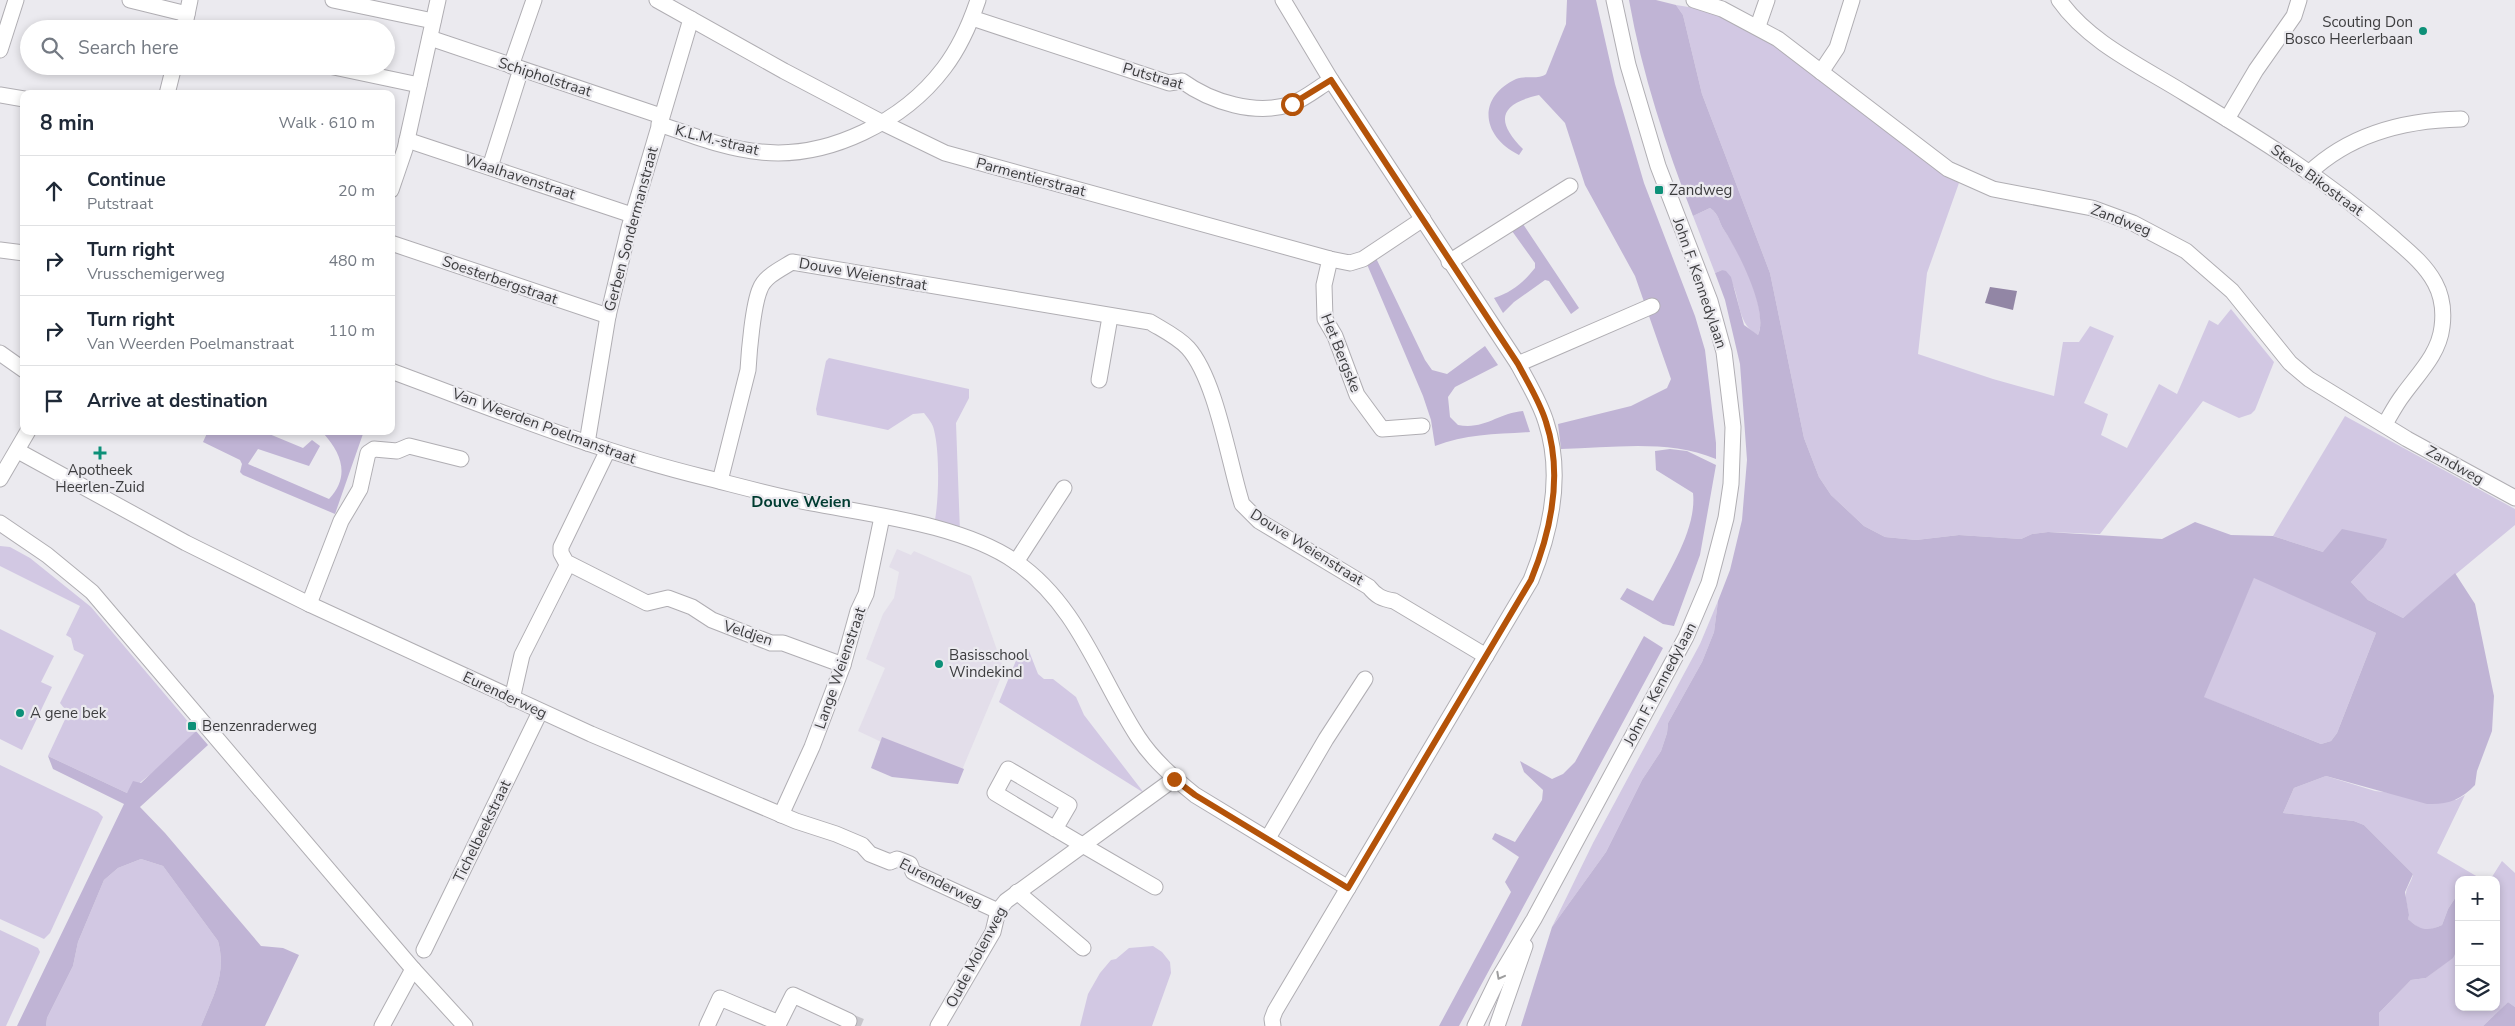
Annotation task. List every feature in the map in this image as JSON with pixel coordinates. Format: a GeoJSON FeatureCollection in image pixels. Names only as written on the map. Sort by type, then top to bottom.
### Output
{"type":"FeatureCollection","features":[{"type":"Feature","properties":{"kind":"street"},"geometry":{"type":"LineString","coordinates":[[0,50],[16,0]]}},
{"type":"Feature","properties":{"kind":"street"},"geometry":{"type":"LineString","coordinates":[[130,0],[187,14]]}},
{"type":"Feature","properties":{"kind":"street"},"geometry":{"type":"LineString","coordinates":[[333,0],[433,21]]}},
{"type":"Feature","properties":{"kind":"street"},"geometry":{"type":"LineString","coordinates":[[395,172],[419,86],[438,0]]}},
{"type":"Feature","properties":{"kind":"street"},"geometry":{"type":"LineString","coordinates":[[490,167],[534,0]]}},
{"type":"Feature","properties":{"kind":"street","name":"Parmentierstraat"},"geometry":{"type":"LineString","coordinates":[[657,0],[880,122],[946,153],[1350,263],[1362,259],[1422,219]]}},
{"type":"Feature","properties":{"kind":"street","name":"K.L.M.-straat"},"geometry":{"type":"LineString","coordinates":[[660,120],[744,150],[782,153],[819,148],[839,142],[880,122],[916,98],[931,83],[955,52],[972,18],[978,0]]}},
{"type":"Feature","properties":{"kind":"street"},"geometry":{"type":"LineString","coordinates":[[1273,1026],[1272,1019],[1276,1011],[1531,580],[1543,550],[1553,502],[1553,453],[1546,422],[1534,393],[1518,364],[1449,262],[1331,80],[1283,0]]}},
{"type":"Feature","properties":{"kind":"street","name":"John F. Kennedylaan"},"geometry":{"type":"LineString","coordinates":[[1475,1026],[1502,972],[1534,919],[1694,619],[1714,566],[1726,518],[1731,484],[1733,427],[1728,377],[1722,343],[1710,301],[1658,166],[1628,66],[1614,0]]}},
{"type":"Feature","properties":{"kind":"street","name":"Zandweg"},"geometry":{"type":"LineString","coordinates":[[1694,0],[1722,8],[1758,26],[1948,169],[1993,188],[2092,208],[2134,223],[2186,251],[2232,291],[2300,372],[2407,439],[2515,498]]}},
{"type":"Feature","properties":{"kind":"street"},"geometry":{"type":"LineString","coordinates":[[1758,26],[1767,0]]}},
{"type":"Feature","properties":{"kind":"street"},"geometry":{"type":"LineString","coordinates":[[1821,72],[1837,48],[1852,0]]}},
{"type":"Feature","properties":{"kind":"street","name":"Steve Bikostraat"},"geometry":{"type":"LineString","coordinates":[[2059,0],[2081,25],[2114,50],[2228,119],[2309,173],[2365,213],[2417,259],[2435,283],[2440,296],[2442,327],[2436,348],[2385,424]]}},
{"type":"Feature","properties":{"kind":"street"},"geometry":{"type":"LineString","coordinates":[[2228,119],[2256,70],[2294,16],[2299,0]]}},
{"type":"Feature","properties":{"kind":"street","name":"Gerben Sondermanstraat"},"geometry":{"type":"LineString","coordinates":[[587,443],[608,316],[632,215],[691,18]]}},
{"type":"Feature","properties":{"kind":"street","name":"Putstraat"},"geometry":{"type":"LineString","coordinates":[[972,18],[1170,83],[1182,81],[1193,90],[1234,104],[1261,109],[1292,104],[1331,80]]}},
{"type":"Feature","properties":{"kind":"street","name":"Schipholstraat"},"geometry":{"type":"LineString","coordinates":[[430,38],[660,120]]}},
{"type":"Feature","properties":{"kind":"street"},"geometry":{"type":"LineString","coordinates":[[168,90],[172,75]]}},
{"type":"Feature","properties":{"kind":"street"},"geometry":{"type":"LineString","coordinates":[[370,75],[419,86]]}},
{"type":"Feature","properties":{"kind":"street"},"geometry":{"type":"LineString","coordinates":[[0,95],[20,98]]}},
{"type":"Feature","properties":{"kind":"street"},"geometry":{"type":"LineString","coordinates":[[2309,173],[2325,158],[2365,137],[2421,122],[2461,119]]}},
{"type":"Feature","properties":{"kind":"street","name":"Waalhavenstraat"},"geometry":{"type":"LineString","coordinates":[[401,145],[490,167],[632,215]]}},
{"type":"Feature","properties":{"kind":"street"},"geometry":{"type":"LineString","coordinates":[[1449,262],[1570,186]]}},
{"type":"Feature","properties":{"kind":"street","name":"Soesterbergstraat"},"geometry":{"type":"LineString","coordinates":[[395,244],[608,316]]}},
{"type":"Feature","properties":{"kind":"street"},"geometry":{"type":"LineString","coordinates":[[0,250],[20,252]]}},
{"type":"Feature","properties":{"kind":"street","name":"Het Bergske"},"geometry":{"type":"LineString","coordinates":[[1330,259],[1324,286],[1325,319],[1335,336],[1357,395],[1382,429],[1422,426]]}},
{"type":"Feature","properties":{"kind":"street","name":"Douve Weienstraat"},"geometry":{"type":"LineString","coordinates":[[720,481],[748,370],[748,351],[760,289],[769,277],[792,262],[1110,317],[1150,322],[1181,341],[1190,350],[1200,367],[1216,409],[1242,504],[1249,512],[1369,587],[1384,600],[1394,601],[1486,656]]}},
{"type":"Feature","properties":{"kind":"street"},"geometry":{"type":"LineString","coordinates":[[1518,364],[1652,306]]}},
{"type":"Feature","properties":{"kind":"street"},"geometry":{"type":"LineString","coordinates":[[1098,380],[1110,317]]}},
{"type":"Feature","properties":{"kind":"street"},"geometry":{"type":"LineString","coordinates":[[0,353],[20,367]]}},
{"type":"Feature","properties":{"kind":"street","name":"Van Weerden Poelmanstraat"},"geometry":{"type":"LineString","coordinates":[[395,372],[607,452],[801,501],[882,517],[977,541],[1016,562],[1034,577],[1074,622],[1139,738],[1174,779],[1195,795],[1348,888]]}},
{"type":"Feature","properties":{"kind":"street"},"geometry":{"type":"LineString","coordinates":[[0,479],[26,435]]}},
{"type":"Feature","properties":{"kind":"street"},"geometry":{"type":"LineString","coordinates":[[309,604],[341,521],[360,489],[368,453],[374,449],[397,451],[409,446],[461,459]]}},
{"type":"Feature","properties":{"kind":"street","name":"Eurenderweg"},"geometry":{"type":"LineString","coordinates":[[18,451],[186,543],[309,604],[540,712],[780,815],[862,844],[870,854],[890,862],[897,859],[910,864],[913,872],[998,911]]}},
{"type":"Feature","properties":{"kind":"street"},"geometry":{"type":"LineString","coordinates":[[512,699],[522,655],[568,564],[562,557],[561,547],[607,452]]}},
{"type":"Feature","properties":{"kind":"street"},"geometry":{"type":"LineString","coordinates":[[1016,562],[1064,488]]}},
{"type":"Feature","properties":{"kind":"street"},"geometry":{"type":"LineString","coordinates":[[0,510],[0,522],[47,555],[92,592],[413,969],[464,1026]]}},
{"type":"Feature","properties":{"kind":"street","name":"Lange Weienstraat"},"geometry":{"type":"LineString","coordinates":[[780,815],[812,747],[843,665],[858,611],[866,594],[882,517]]}},
{"type":"Feature","properties":{"kind":"street","name":"Veldjen"},"geometry":{"type":"LineString","coordinates":[[568,564],[647,602],[657,602],[668,598],[692,607],[712,620],[771,643],[784,643],[843,665]]}},
{"type":"Feature","properties":{"kind":"street"},"geometry":{"type":"LineString","coordinates":[[1268,838],[1326,739],[1365,679]]}},
{"type":"Feature","properties":{"kind":"street","name":"Tichelbeekstraat"},"geometry":{"type":"LineString","coordinates":[[424,950],[540,712]]}},
{"type":"Feature","properties":{"kind":"street"},"geometry":{"type":"LineString","coordinates":[[1056,829],[1070,805],[1008,769],[995,793],[1081,845],[1155,887]]}},
{"type":"Feature","properties":{"kind":"street","name":"Oude Molenweg"},"geometry":{"type":"LineString","coordinates":[[938,1026],[993,932],[998,911],[1017,892],[1174,779]]}},
{"type":"Feature","properties":{"kind":"street","name":"Oude Molenweg"},"geometry":{"type":"LineString","coordinates":[[1017,892],[1084,948]]}},
{"type":"Feature","properties":{"kind":"street","name":"John F. Kennedylaan"},"geometry":{"type":"LineString","coordinates":[[1497,1026],[1534,919]]}},
{"type":"Feature","properties":{"kind":"street"},"geometry":{"type":"LineString","coordinates":[[382,1026],[413,969]]}},
{"type":"Feature","properties":{"kind":"street"},"geometry":{"type":"LineString","coordinates":[[707,1026],[720,998],[779,1023],[793,995],[849,1021]]}},
{"type":"Feature","properties":{"kind":"shaded area"},"geometry":{"type":"Polygon","coordinates":[[[1567,0],[1596,0],[1615,84],[1644,183],[1695,316],[1705,350],[1716,443],[1716,459],[1678,449],[1659,447],[1620,446],[1561,449],[1558,424],[1631,406],[1667,388],[1671,379],[1635,276],[1585,185],[1565,123],[1539,95],[1516,103],[1505,115],[1508,130],[1523,149],[1519,155],[1497,138],[1491,128],[1490,107],[1494,96],[1503,87],[1516,79],[1540,77],[1546,74],[1566,24],[1567,0]]]}},
{"type":"Feature","properties":{"kind":"shaded area"},"geometry":{"type":"Polygon","coordinates":[[[1629,0],[1656,0],[1676,5],[1683,15],[1702,94],[1770,273],[1804,438],[1819,477],[1831,495],[1864,526],[1885,537],[1916,540],[1959,535],[2021,539],[2032,534],[2048,532],[2162,539],[2195,522],[2231,535],[2273,536],[2323,552],[2342,529],[2387,539],[2383,548],[2351,582],[2368,600],[2403,618],[2455,573],[2475,604],[2494,696],[2492,731],[2477,771],[2475,785],[2459,798],[2441,804],[2427,804],[2326,776],[2294,788],[2283,813],[2354,821],[2364,825],[2413,874],[2405,892],[2408,919],[2420,928],[2432,929],[2442,925],[2448,909],[2455,898],[2455,954],[2453,958],[2426,978],[2411,980],[2379,1013],[2379,1026],[1521,1026],[1552,927],[1606,852],[1642,780],[1661,751],[1668,723],[1702,662],[1714,632],[1718,601],[1730,570],[1742,520],[1747,460],[1740,364],[1725,300],[1715,273],[1722,270],[1726,271],[1731,277],[1744,325],[1758,335],[1760,324],[1756,297],[1744,266],[1716,213],[1710,208],[1693,216],[1673,163],[1641,55],[1629,0]],[[2254,578],[2204,697],[2321,744],[2331,741],[2337,733],[2376,633],[2254,578]]]}},
{"type":"Feature","properties":{"kind":"shaded area"},"geometry":{"type":"Polygon","coordinates":[[[1676,5],[1707,10],[1766,37],[1916,154],[1959,183],[1927,273],[1918,354],[1993,379],[2054,396],[2063,342],[2079,342],[2090,326],[2114,336],[2084,403],[2108,414],[2101,435],[2127,448],[2159,384],[2177,394],[2209,320],[2218,325],[2231,309],[2274,362],[2255,410],[2251,414],[2239,418],[2203,401],[2100,534],[2048,532],[2032,534],[2021,539],[1959,535],[1916,540],[1885,537],[1864,526],[1831,495],[1819,477],[1804,438],[1770,273],[1702,94],[1683,15],[1676,5]]]}},
{"type":"Feature","properties":{"kind":"shaded area"},"geometry":{"type":"Polygon","coordinates":[[[1710,208],[1717,216],[1751,281],[1759,311],[1760,324],[1758,335],[1745,322],[1729,277],[1722,270],[1715,273],[1693,216],[1710,208]]]}},
{"type":"Feature","properties":{"kind":"shaded area"},"geometry":{"type":"Polygon","coordinates":[[[1523,224],[1579,308],[1571,314],[1549,281],[1545,280],[1514,302],[1503,313],[1494,298],[1517,286],[1535,268],[1535,263],[1512,231],[1523,224]]]}},
{"type":"Feature","properties":{"kind":"shaded area"},"geometry":{"type":"Polygon","coordinates":[[[1375,256],[1425,360],[1432,370],[1447,374],[1485,346],[1498,365],[1455,387],[1448,397],[1450,417],[1458,425],[1468,426],[1523,411],[1530,432],[1470,437],[1435,446],[1431,420],[1423,396],[1366,262],[1375,256]]]}},
{"type":"Feature","properties":{"kind":"shaded area"},"geometry":{"type":"Polygon","coordinates":[[[1990,287],[2017,291],[2013,310],[1985,303],[1990,287]]]}},
{"type":"Feature","properties":{"kind":"shaded area"},"geometry":{"type":"Polygon","coordinates":[[[829,358],[969,389],[969,398],[956,423],[960,532],[934,525],[938,491],[937,451],[933,428],[924,413],[913,414],[888,430],[817,415],[816,409],[826,361],[829,358]]]}},
{"type":"Feature","properties":{"kind":"shaded area"},"geometry":{"type":"Polygon","coordinates":[[[2345,416],[2515,509],[2515,525],[2403,618],[2368,600],[2351,582],[2383,548],[2323,552],[2273,536],[2345,416]]]}},
{"type":"Feature","properties":{"kind":"shaded area"},"geometry":{"type":"Polygon","coordinates":[[[206,435],[272,435],[303,448],[312,440],[320,446],[309,466],[258,449],[248,464],[329,499],[336,491],[340,482],[341,466],[335,450],[325,435],[363,435],[335,514],[243,475],[240,472],[242,464],[240,460],[203,442],[206,435]]]}},
{"type":"Feature","properties":{"kind":"shaded area"},"geometry":{"type":"Polygon","coordinates":[[[1670,449],[1687,451],[1716,465],[1700,555],[1674,626],[1663,624],[1620,599],[1627,588],[1653,601],[1674,563],[1691,521],[1693,493],[1656,470],[1655,451],[1670,449]]]}},
{"type":"Feature","properties":{"kind":"shaded area"},"geometry":{"type":"Polygon","coordinates":[[[0,546],[10,547],[30,558],[91,607],[196,731],[162,765],[127,793],[48,756],[68,713],[60,703],[84,655],[74,650],[71,638],[66,635],[80,606],[0,566],[0,546]]]}},
{"type":"Feature","properties":{"kind":"shaded area","name":"Basisschool Windekind"},"geometry":{"type":"Polygon","coordinates":[[[897,549],[911,555],[914,551],[971,576],[1004,670],[962,770],[894,748],[858,731],[885,668],[866,659],[883,614],[894,598],[899,572],[889,567],[897,549]]]}},
{"type":"Feature","properties":{"kind":"shaded area"},"geometry":{"type":"Polygon","coordinates":[[[2254,577],[2376,633],[2337,733],[2331,741],[2321,744],[2203,697],[2254,577]]]}},
{"type":"Feature","properties":{"kind":"shaded area"},"geometry":{"type":"Polygon","coordinates":[[[1718,601],[1714,632],[1702,662],[1668,723],[1661,751],[1642,780],[1606,852],[1552,927],[1593,843],[1700,644],[1718,601]]]}},
{"type":"Feature","properties":{"kind":"shaded area","name":"A gene bek"},"geometry":{"type":"Polygon","coordinates":[[[0,629],[54,656],[41,682],[52,687],[22,750],[0,739],[0,629]]]}},
{"type":"Feature","properties":{"kind":"shaded area"},"geometry":{"type":"Polygon","coordinates":[[[1644,636],[1663,648],[1459,1026],[1439,1026],[1511,892],[1505,882],[1519,857],[1492,839],[1495,833],[1515,842],[1542,800],[1543,790],[1524,772],[1520,761],[1552,779],[1563,774],[1575,762],[1644,636]]]}},
{"type":"Feature","properties":{"kind":"shaded area"},"geometry":{"type":"Polygon","coordinates":[[[1029,651],[1038,674],[1044,679],[1053,679],[1076,697],[1084,715],[1144,793],[999,702],[1017,658],[1029,651]]]}},
{"type":"Feature","properties":{"kind":"shaded area"},"geometry":{"type":"Polygon","coordinates":[[[196,731],[208,745],[140,807],[165,833],[261,946],[283,948],[299,955],[265,1026],[201,1026],[214,995],[220,974],[221,964],[218,941],[163,866],[141,859],[118,868],[104,880],[78,942],[73,966],[47,1018],[46,1026],[17,1026],[124,804],[53,769],[48,756],[127,793],[133,781],[141,783],[196,731]]]}},
{"type":"Feature","properties":{"kind":"shaded area"},"geometry":{"type":"Polygon","coordinates":[[[882,737],[964,769],[958,784],[892,777],[871,768],[882,737]]]}},
{"type":"Feature","properties":{"kind":"shaded area"},"geometry":{"type":"Polygon","coordinates":[[[0,765],[98,812],[103,817],[50,933],[44,939],[0,919],[0,765]]]}},
{"type":"Feature","properties":{"kind":"shaded area"},"geometry":{"type":"Polygon","coordinates":[[[2326,776],[2375,791],[2456,800],[2465,795],[2437,853],[2476,876],[2455,876],[2455,898],[2448,909],[2442,925],[2427,930],[2420,928],[2408,919],[2406,891],[2413,874],[2364,825],[2354,821],[2283,813],[2294,788],[2326,776]]]}},
{"type":"Feature","properties":{"kind":"shaded area"},"geometry":{"type":"Polygon","coordinates":[[[141,859],[163,866],[218,941],[221,964],[220,974],[214,995],[201,1026],[46,1026],[47,1018],[73,966],[78,942],[104,880],[118,868],[141,859]]]}},
{"type":"Feature","properties":{"kind":"shaded area"},"geometry":{"type":"Polygon","coordinates":[[[2502,861],[2515,873],[2515,1007],[2508,1002],[2500,1010],[2500,876],[2493,876],[2502,861]]]}},
{"type":"Feature","properties":{"kind":"shaded area"},"geometry":{"type":"Polygon","coordinates":[[[0,930],[38,948],[40,952],[6,1026],[0,1026],[0,930]]]}},
{"type":"Feature","properties":{"kind":"shaded area"},"geometry":{"type":"Polygon","coordinates":[[[1153,946],[1162,952],[1170,962],[1171,973],[1152,1026],[1080,1026],[1088,994],[1100,973],[1111,960],[1116,959],[1129,948],[1153,946]]]}},
{"type":"Feature","properties":{"kind":"shaded area"},"geometry":{"type":"Polygon","coordinates":[[[2455,953],[2455,1011],[2499,1011],[2483,1026],[2379,1026],[2379,1013],[2411,980],[2426,978],[2452,958],[2455,953]]]}},
{"type":"Feature","properties":{"kind":"shaded area"},"geometry":{"type":"Polygon","coordinates":[[[2508,1002],[2515,1007],[2515,1026],[2483,1026],[2500,1011],[2508,1002]]]}},
{"type":"Feature","properties":{"kind":"tunnel"},"geometry":{"type":"LineString","coordinates":[[849,1021],[861,1026]]}},
{"type":"Feature","properties":{"kind":"place","name":"Scouting Don Bosco Heerlerbaan"},"geometry":{"type":"Point","coordinates":[2423,31]}},
{"type":"Feature","properties":{"kind":"place","name":"Zandweg"},"geometry":{"type":"Point","coordinates":[1659,190]}},
{"type":"Feature","properties":{"kind":"place","name":"Apotheek Heerlen-Zuid"},"geometry":{"type":"Point","coordinates":[100,453]}},
{"type":"Feature","properties":{"kind":"place","name":"Basisschool Windekind"},"geometry":{"type":"Point","coordinates":[939,664]}},
{"type":"Feature","properties":{"kind":"place","name":"A gene bek"},"geometry":{"type":"Point","coordinates":[20,713]}},
{"type":"Feature","properties":{"kind":"place","name":"Benzenraderweg"},"geometry":{"type":"Point","coordinates":[192,726]}},
{"type":"Feature","properties":{"kind":"district","name":"Douve Weien"},"geometry":{"type":"Point","coordinates":[801,501]}},
{"type":"Feature","properties":{"kind":"route"},"geometry":{"type":"LineString","coordinates":[[1174,779],[1195,795],[1348,888],[1531,580],[1543,550],[1553,502],[1553,453],[1546,422],[1534,393],[1518,364],[1449,262],[1331,80],[1292,104]]}}]}
